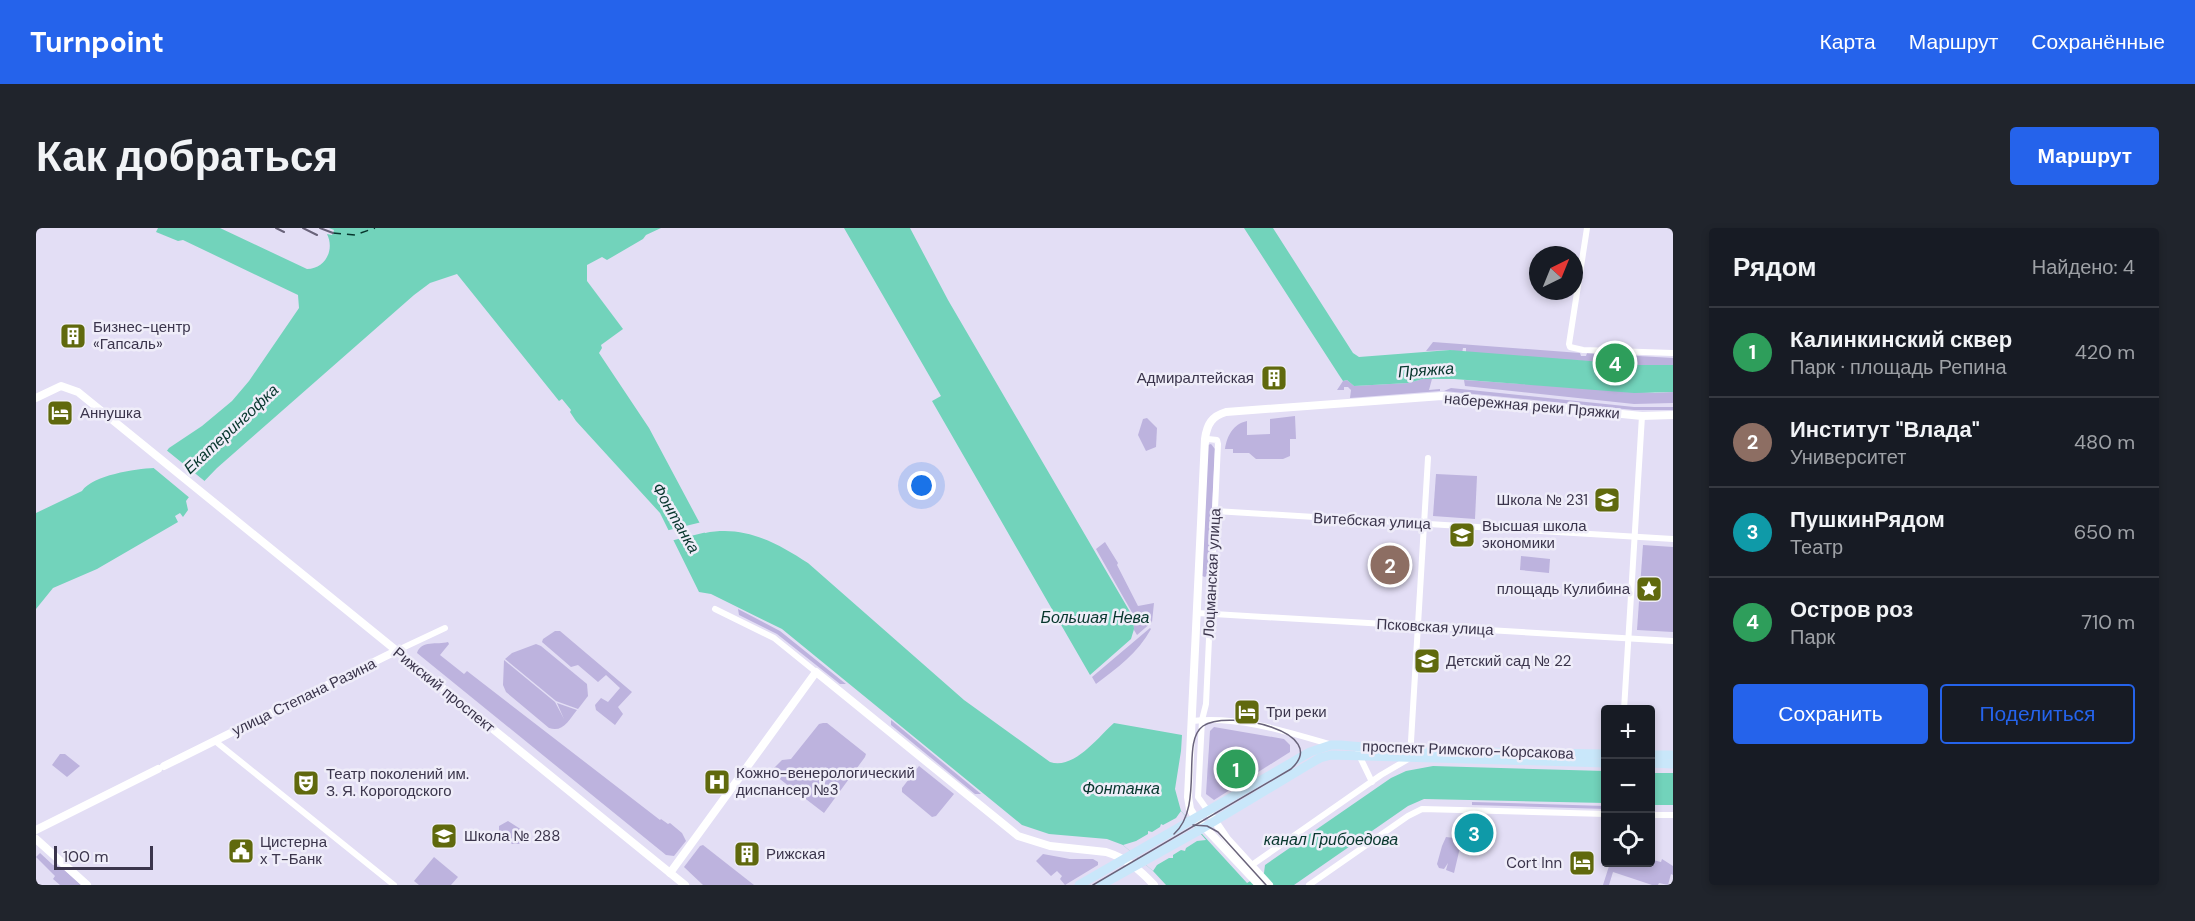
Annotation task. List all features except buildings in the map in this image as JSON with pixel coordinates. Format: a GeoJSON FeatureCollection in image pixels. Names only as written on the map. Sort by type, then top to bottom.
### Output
{"type":"FeatureCollection","features":[{"type":"Feature","properties":{"kind":"main road","name":"набережная реки Пряжки"},"geometry":{"type":"LineString","coordinates":[[1247,411],[1442,396],[1642,416],[1673,415]]}},
{"type":"Feature","properties":{"kind":"main road","name":"Лоцманская улица"},"geometry":{"type":"LineString","coordinates":[[1192,819],[1188,800],[1206,430],[1213,418],[1226,412],[1247,411]]}},
{"type":"Feature","properties":{"kind":"main road","name":"проспект Римского-Корсакова"},"geometry":{"type":"LineString","coordinates":[[1331,750],[1346,755],[1358,751]]}},
{"type":"Feature","properties":{"kind":"main road","name":"проспект Римского-Корсакова"},"geometry":{"type":"LineString","coordinates":[[1331,750],[1601,762]]}},
{"type":"Feature","properties":{"kind":"main road"},"geometry":{"type":"LineString","coordinates":[[1079,885],[1310,752],[1331,750]]}},
{"type":"Feature","properties":{"kind":"main road"},"geometry":{"type":"LineString","coordinates":[[1101,885],[1201,829],[1331,750]]}},
{"type":"Feature","properties":{"kind":"main road","name":"проспект Римского-Корсакова"},"geometry":{"type":"LineString","coordinates":[[1411,754],[1601,754]]}},
{"type":"Feature","properties":{"kind":"main road"},"geometry":{"type":"LineString","coordinates":[[1655,755],[1673,755]]}},
{"type":"Feature","properties":{"kind":"main road"},"geometry":{"type":"LineString","coordinates":[[1655,763],[1673,764]]}},
{"type":"Feature","properties":{"kind":"street"},"geometry":{"type":"LineString","coordinates":[[1587,228],[1570,347],[1673,353]]}},
{"type":"Feature","properties":{"kind":"street","name":"Рижский проспект"},"geometry":{"type":"LineString","coordinates":[[36,398],[62,386],[73,389],[685,885]]}},
{"type":"Feature","properties":{"kind":"street"},"geometry":{"type":"LineString","coordinates":[[1624,705],[1642,416]]}},
{"type":"Feature","properties":{"kind":"street","name":"Лоцманская улица"},"geometry":{"type":"LineString","coordinates":[[1205,443],[1211,438],[1218,442],[1206,704],[1202,720],[1198,797],[1208,811]]}},
{"type":"Feature","properties":{"kind":"street"},"geometry":{"type":"LineString","coordinates":[[1248,868],[1411,754],[1428,458]]}},
{"type":"Feature","properties":{"kind":"street","name":"Витебская улица"},"geometry":{"type":"LineString","coordinates":[[1215,511],[1673,539]]}},
{"type":"Feature","properties":{"kind":"street"},"geometry":{"type":"LineString","coordinates":[[1198,579],[1211,580]]}},
{"type":"Feature","properties":{"kind":"street"},"geometry":{"type":"LineString","coordinates":[[716,609],[774,638],[1018,836],[1050,846],[1106,852],[1138,863],[1154,885]]}},
{"type":"Feature","properties":{"kind":"street","name":"Псковская улица"},"geometry":{"type":"LineString","coordinates":[[1197,613],[1673,641]]}},
{"type":"Feature","properties":{"kind":"street","name":"улица Степана Разина"},"geometry":{"type":"LineString","coordinates":[[36,830],[445,628]]}},
{"type":"Feature","properties":{"kind":"street"},"geometry":{"type":"LineString","coordinates":[[670,873],[816,672]]}},
{"type":"Feature","properties":{"kind":"street"},"geometry":{"type":"LineString","coordinates":[[1194,678],[1202,681],[1207,678]]}},
{"type":"Feature","properties":{"kind":"street"},"geometry":{"type":"LineString","coordinates":[[1192,721],[1212,719],[1272,729],[1331,750]]}},
{"type":"Feature","properties":{"kind":"street"},"geometry":{"type":"LineString","coordinates":[[215,741],[394,885]]}},
{"type":"Feature","properties":{"kind":"street"},"geometry":{"type":"LineString","coordinates":[[1358,751],[1372,782]]}},
{"type":"Feature","properties":{"kind":"street"},"geometry":{"type":"LineString","coordinates":[[1309,885],[1408,816],[1422,809],[1601,814]]}},
{"type":"Feature","properties":{"kind":"street"},"geometry":{"type":"LineString","coordinates":[[1208,811],[1257,880],[1269,885]]}},
{"type":"Feature","properties":{"kind":"street"},"geometry":{"type":"LineString","coordinates":[[1655,815],[1673,815]]}},
{"type":"Feature","properties":{"kind":"street"},"geometry":{"type":"LineString","coordinates":[[1192,819],[1248,868]]}},
{"type":"Feature","properties":{"kind":"street"},"geometry":{"type":"LineString","coordinates":[[36,839],[87,885]]}},
{"type":"Feature","properties":{"kind":"shaded area"},"geometry":{"type":"Polygon","coordinates":[[[1433,342],[1580,353],[1581,356],[1586,356],[1587,353],[1673,358],[1673,365],[1640,365],[1466,353],[1466,348],[1463,348],[1462,353],[1449,350],[1426,351],[1433,342]]]}},
{"type":"Feature","properties":{"kind":"shaded area"},"geometry":{"type":"Polygon","coordinates":[[[1432,379],[1429,390],[1440,389],[1440,391],[1350,398],[1351,390],[1348,387],[1344,387],[1344,390],[1337,390],[1343,381],[1347,380],[1354,386],[1408,383],[1432,379]]]}},
{"type":"Feature","properties":{"kind":"shaded area"},"geometry":{"type":"Polygon","coordinates":[[[1464,380],[1655,393],[1673,392],[1673,403],[1634,404],[1465,386],[1464,380]]]}},
{"type":"Feature","properties":{"kind":"shaded area"},"geometry":{"type":"Polygon","coordinates":[[[1451,388],[1634,407],[1673,407],[1673,410],[1634,410],[1444,391],[1451,388]]]}},
{"type":"Feature","properties":{"kind":"shaded area"},"geometry":{"type":"Polygon","coordinates":[[[1295,416],[1296,439],[1290,439],[1290,456],[1283,459],[1256,459],[1249,453],[1233,453],[1233,449],[1225,449],[1231,431],[1242,423],[1247,421],[1247,435],[1270,434],[1270,419],[1295,416]]]}},
{"type":"Feature","properties":{"kind":"shaded area"},"geometry":{"type":"Polygon","coordinates":[[[1147,418],[1157,428],[1156,447],[1146,451],[1138,435],[1143,419],[1147,418]]]}},
{"type":"Feature","properties":{"kind":"shaded area"},"geometry":{"type":"Polygon","coordinates":[[[1211,444],[1215,449],[1209,574],[1205,577],[1202,576],[1208,445],[1211,444]]]}},
{"type":"Feature","properties":{"kind":"shaded area"},"geometry":{"type":"Polygon","coordinates":[[[1436,474],[1477,476],[1475,519],[1433,516],[1436,474]]]}},
{"type":"Feature","properties":{"kind":"shaded area"},"geometry":{"type":"Polygon","coordinates":[[[1105,542],[1118,563],[1138,606],[1154,603],[1152,622],[1137,635],[1134,630],[1134,616],[1096,549],[1105,542]]]}},
{"type":"Feature","properties":{"kind":"shaded area"},"geometry":{"type":"Polygon","coordinates":[[[1643,545],[1673,547],[1673,632],[1637,630],[1643,545]]]}},
{"type":"Feature","properties":{"kind":"shaded area"},"geometry":{"type":"Polygon","coordinates":[[[1521,556],[1550,559],[1549,573],[1520,570],[1521,556]]]}},
{"type":"Feature","properties":{"kind":"shaded area"},"geometry":{"type":"Polygon","coordinates":[[[738,609],[780,631],[846,684],[840,684],[777,634],[739,615],[738,609]]]}},
{"type":"Feature","properties":{"kind":"shaded area"},"geometry":{"type":"Polygon","coordinates":[[[1150,628],[1146,638],[1133,653],[1096,684],[1092,677],[1150,628]]]}},
{"type":"Feature","properties":{"kind":"shaded area"},"geometry":{"type":"Polygon","coordinates":[[[555,631],[560,631],[632,692],[618,707],[623,714],[615,725],[596,710],[595,705],[601,698],[608,702],[620,688],[606,675],[598,682],[578,665],[571,667],[542,642],[555,631]]]}},
{"type":"Feature","properties":{"kind":"shaded area"},"geometry":{"type":"Polygon","coordinates":[[[448,642],[449,644],[440,655],[464,674],[467,671],[660,820],[670,823],[682,833],[686,841],[674,856],[666,855],[417,653],[422,646],[448,642]]]}},
{"type":"Feature","properties":{"kind":"shaded area"},"geometry":{"type":"Polygon","coordinates":[[[536,644],[587,684],[588,696],[578,709],[556,701],[505,659],[512,653],[536,644]]]}},
{"type":"Feature","properties":{"kind":"shaded area"},"geometry":{"type":"Polygon","coordinates":[[[504,660],[555,702],[564,719],[557,703],[577,710],[565,725],[558,729],[549,728],[506,692],[503,685],[504,660]]]}},
{"type":"Feature","properties":{"kind":"shaded area"},"geometry":{"type":"Polygon","coordinates":[[[891,720],[981,794],[975,794],[891,725],[891,720]]]}},
{"type":"Feature","properties":{"kind":"shaded area"},"geometry":{"type":"Polygon","coordinates":[[[827,723],[866,754],[824,813],[772,773],[772,770],[782,760],[791,759],[819,724],[827,723]]]}},
{"type":"Feature","properties":{"kind":"shaded area"},"geometry":{"type":"Polygon","coordinates":[[[1214,727],[1284,739],[1290,745],[1290,752],[1214,800],[1206,794],[1210,731],[1214,727]]]}},
{"type":"Feature","properties":{"kind":"shaded area"},"geometry":{"type":"Polygon","coordinates":[[[60,754],[65,754],[80,766],[67,777],[52,765],[60,754]]]}},
{"type":"Feature","properties":{"kind":"shaded area"},"geometry":{"type":"Polygon","coordinates":[[[919,766],[954,794],[936,816],[932,817],[902,792],[902,788],[919,766]]]}},
{"type":"Feature","properties":{"kind":"shaded area"},"geometry":{"type":"Polygon","coordinates":[[[1472,802],[1601,806],[1601,809],[1472,805],[1472,802]]]}},
{"type":"Feature","properties":{"kind":"shaded area"},"geometry":{"type":"Polygon","coordinates":[[[508,821],[522,830],[524,839],[519,844],[512,844],[499,833],[499,826],[508,821]]]}},
{"type":"Feature","properties":{"kind":"shaded area"},"geometry":{"type":"Polygon","coordinates":[[[1446,837],[1462,839],[1454,873],[1446,870],[1448,863],[1444,869],[1439,868],[1437,864],[1446,837]]]}},
{"type":"Feature","properties":{"kind":"shaded area"},"geometry":{"type":"Polygon","coordinates":[[[703,845],[754,885],[703,885],[684,867],[703,845]]]}},
{"type":"Feature","properties":{"kind":"shaded area"},"geometry":{"type":"Polygon","coordinates":[[[40,853],[53,865],[61,867],[81,885],[60,885],[53,879],[55,876],[36,857],[40,853]]]}},
{"type":"Feature","properties":{"kind":"shaded area"},"geometry":{"type":"Polygon","coordinates":[[[1043,854],[1070,859],[1093,859],[1098,862],[1098,865],[1065,885],[1060,879],[1062,876],[1057,871],[1051,876],[1036,861],[1043,854]]]}},
{"type":"Feature","properties":{"kind":"shaded area"},"geometry":{"type":"Polygon","coordinates":[[[434,857],[458,877],[451,885],[419,885],[414,881],[434,857]]]}},
{"type":"Feature","properties":{"kind":"shaded area"},"geometry":{"type":"Polygon","coordinates":[[[1662,859],[1673,866],[1673,875],[1671,874],[1668,885],[1659,883],[1652,885],[1613,872],[1609,885],[1603,885],[1609,867],[1655,867],[1655,860],[1661,862],[1662,859]]]}},
{"type":"Feature","properties":{"kind":"water"},"geometry":{"type":"Polygon","coordinates":[[[158,228],[220,228],[307,269],[319,266],[327,257],[330,246],[327,234],[332,235],[334,230],[329,228],[661,228],[607,260],[602,257],[587,265],[587,281],[623,329],[601,345],[599,353],[649,428],[705,533],[733,531],[746,533],[772,542],[808,563],[964,700],[1050,762],[1059,763],[1077,757],[1114,723],[1182,735],[1175,789],[1181,811],[1247,883],[1264,873],[1265,865],[1391,778],[1406,771],[1433,766],[1601,771],[1601,803],[1424,799],[1408,806],[1294,885],[1166,885],[1123,845],[1107,839],[1049,834],[1022,825],[782,629],[711,594],[699,592],[660,513],[576,421],[562,399],[559,401],[457,274],[430,283],[414,295],[217,468],[186,501],[188,510],[183,517],[180,513],[175,516],[178,522],[97,569],[53,588],[36,609],[36,513],[105,477],[126,471],[154,468],[169,448],[202,426],[232,401],[249,381],[299,308],[298,295],[183,240],[178,241],[156,232],[158,228]]]}},
{"type":"Feature","properties":{"kind":"water","name":"Большая Нева"},"geometry":{"type":"Polygon","coordinates":[[[844,228],[910,228],[948,300],[1133,617],[1134,629],[1131,639],[1090,675],[932,401],[941,396],[844,228]]]}},
{"type":"Feature","properties":{"kind":"water","name":"Пряжка"},"geometry":{"type":"Polygon","coordinates":[[[1244,228],[1273,228],[1353,353],[1359,357],[1450,350],[1640,365],[1673,365],[1673,392],[1634,393],[1454,379],[1423,379],[1408,383],[1354,386],[1347,380],[1343,381],[1244,228]]]}},
{"type":"Feature","properties":{"kind":"water"},"geometry":{"type":"Polygon","coordinates":[[[1655,773],[1673,773],[1673,805],[1655,805],[1655,773]]]}},
{"type":"Feature","properties":{"kind":"pier"},"geometry":{"type":"Polygon","coordinates":[[[165,449],[207,483],[191,499],[150,465],[165,449]]]}},
{"type":"Feature","properties":{"kind":"pier"},"geometry":{"type":"Polygon","coordinates":[[[702,522],[707,532],[670,541],[665,531],[702,522]]]}},
{"type":"Feature","properties":{"kind":"pier"},"geometry":{"type":"Polygon","coordinates":[[[1181,811],[1206,840],[1197,841],[1185,851],[1181,850],[1173,855],[1173,858],[1157,865],[1153,871],[1123,845],[1136,841],[1148,834],[1148,831],[1152,832],[1161,824],[1176,818],[1181,811]]]}},
{"type":"Feature","properties":{"kind":"ferry route"},"geometry":{"type":"LineString","coordinates":[[333,233],[355,235],[375,228]]}},
{"type":"Feature","properties":{"kind":"tram line"},"geometry":{"type":"LineString","coordinates":[[1093,885],[1291,769],[1300,756],[1298,744],[1288,735],[1272,727],[1253,722],[1216,721],[1203,726],[1196,734],[1193,746],[1188,808],[1183,822],[1174,834]]}},
{"type":"Feature","properties":{"kind":"tram line"},"geometry":{"type":"LineString","coordinates":[[1193,825],[1207,826],[1218,832],[1266,885]]}},
{"type":"Feature","properties":{"kind":"railway"},"geometry":{"type":"LineString","coordinates":[[276,228],[284,232]]}},
{"type":"Feature","properties":{"kind":"railway"},"geometry":{"type":"LineString","coordinates":[[303,228],[317,235]]}},
{"type":"Feature","properties":{"kind":"railway"},"geometry":{"type":"LineString","coordinates":[[320,228],[333,233]]}},
{"type":"Feature","properties":{"kind":"place","name":"Бизнес-центр «Гапсаль»"},"geometry":{"type":"Point","coordinates":[73,336]}},
{"type":"Feature","properties":{"kind":"place","name":"Остров роз"},"geometry":{"type":"Point","coordinates":[1615,363]}},
{"type":"Feature","properties":{"kind":"place","name":"Адмиралтейская"},"geometry":{"type":"Point","coordinates":[1274,378]}},
{"type":"Feature","properties":{"kind":"place","name":"Аннушка"},"geometry":{"type":"Point","coordinates":[60,413]}},
{"type":"Feature","properties":{"kind":"place","name":"Школа № 231"},"geometry":{"type":"Point","coordinates":[1607,500]}},
{"type":"Feature","properties":{"kind":"place","name":"Высшая школа экономики"},"geometry":{"type":"Point","coordinates":[1462,535]}},
{"type":"Feature","properties":{"kind":"place","name":"Институт \"Влада\""},"geometry":{"type":"Point","coordinates":[1390,565]}},
{"type":"Feature","properties":{"kind":"place","name":"площадь Кулибина"},"geometry":{"type":"Point","coordinates":[1649,589]}},
{"type":"Feature","properties":{"kind":"place","name":"Детский сад № 22"},"geometry":{"type":"Point","coordinates":[1427,661]}},
{"type":"Feature","properties":{"kind":"place","name":"Три реки"},"geometry":{"type":"Point","coordinates":[1247,712]}},
{"type":"Feature","properties":{"kind":"place","name":"Калинкинский сквер"},"geometry":{"type":"Point","coordinates":[1236,769]}},
{"type":"Feature","properties":{"kind":"place","name":"Кожно-венерологический диспансер №3"},"geometry":{"type":"Point","coordinates":[717,782]}},
{"type":"Feature","properties":{"kind":"place","name":"Театр поколений им. З. Я. Корогодского"},"geometry":{"type":"Point","coordinates":[306,783]}},
{"type":"Feature","properties":{"kind":"place","name":"ПушкинРядом"},"geometry":{"type":"Point","coordinates":[1474,833]}},
{"type":"Feature","properties":{"kind":"place","name":"Школа № 288"},"geometry":{"type":"Point","coordinates":[444,836]}},
{"type":"Feature","properties":{"kind":"place","name":"Цистерна х Т-Банк"},"geometry":{"type":"Point","coordinates":[241,851]}},
{"type":"Feature","properties":{"kind":"place","name":"Рижская"},"geometry":{"type":"Point","coordinates":[747,854]}},
{"type":"Feature","properties":{"kind":"place","name":"Cort Inn"},"geometry":{"type":"Point","coordinates":[1582,863]}},
{"type":"Feature","properties":{"kind":"water label","name":"Екатерингофка"},"geometry":{"type":"Point","coordinates":[231,429]}},
{"type":"Feature","properties":{"kind":"water label","name":"Фонтанка"},"geometry":{"type":"Point","coordinates":[676,518]}},
{"type":"Feature","properties":{"kind":"water label","name":"Фонтанка"},"geometry":{"type":"Point","coordinates":[1121,788]}},
{"type":"Feature","properties":{"kind":"water label","name":"канал Грибоедова"},"geometry":{"type":"Point","coordinates":[1331,839]}}]}
